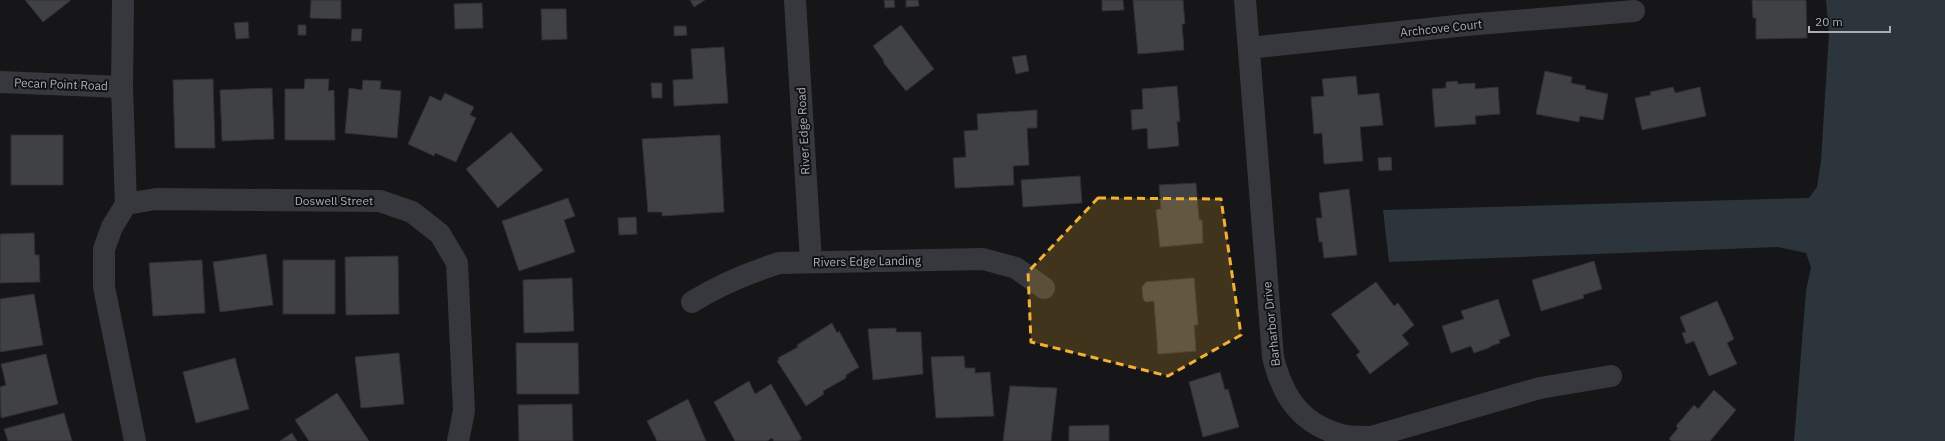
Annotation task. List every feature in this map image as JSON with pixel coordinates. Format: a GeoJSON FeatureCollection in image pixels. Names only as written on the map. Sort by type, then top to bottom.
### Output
{"type":"FeatureCollection","features":[{"type":"Feature","properties":{"kind":"street"},"geometry":{"type":"LineString","coordinates":[[123,0],[122,86],[126,204],[112,227],[104,249],[104,287],[135,441]]}},
{"type":"Feature","properties":{"kind":"street","name":"River Edge Road"},"geometry":{"type":"LineString","coordinates":[[795,0],[811,262]]}},
{"type":"Feature","properties":{"kind":"street","name":"Barharbor Drive"},"geometry":{"type":"LineString","coordinates":[[1245,0],[1273,357],[1279,380],[1288,397],[1304,416],[1324,428],[1347,436],[1371,437],[1540,388],[1611,376]]}},
{"type":"Feature","properties":{"kind":"street","name":"Archcove Court"},"geometry":{"type":"LineString","coordinates":[[1249,48],[1466,25],[1634,11]]}},
{"type":"Feature","properties":{"kind":"street","name":"Pecan Point Road"},"geometry":{"type":"LineString","coordinates":[[0,82],[122,86]]}},
{"type":"Feature","properties":{"kind":"street","name":"Doswell Street"},"geometry":{"type":"LineString","coordinates":[[126,204],[156,199],[380,201],[412,212],[440,234],[457,263],[464,411],[458,441]]}},
{"type":"Feature","properties":{"kind":"street","name":"Rivers Edge Landing"},"geometry":{"type":"LineString","coordinates":[[692,302],[714,288],[760,269],[779,263],[983,259],[1016,268],[1044,288]]}},
{"type":"Feature","properties":{"kind":"highlighted area"},"geometry":{"type":"Polygon","coordinates":[[[1098,198],[1221,199],[1241,335],[1168,376],[1031,342],[1028,272],[1098,198]]]}},
{"type":"Feature","properties":{"kind":"shaded area"},"geometry":{"type":"Polygon","coordinates":[[[1826,0],[1945,0],[1945,441],[1794,441],[1806,291],[1811,267],[1806,253],[1778,247],[1389,262],[1383,210],[1809,198],[1817,187],[1821,161],[1829,33],[1826,0]]]}},
{"type":"Feature","properties":{"kind":"building"},"geometry":{"type":"Polygon","coordinates":[[[25,0],[70,0],[70,1],[43,22],[25,0]]]}},
{"type":"Feature","properties":{"kind":"building"},"geometry":{"type":"Polygon","coordinates":[[[311,0],[341,0],[341,19],[310,18],[311,0]]]}},
{"type":"Feature","properties":{"kind":"building"},"geometry":{"type":"Polygon","coordinates":[[[690,0],[705,0],[694,7],[690,0]]]}},
{"type":"Feature","properties":{"kind":"building"},"geometry":{"type":"Polygon","coordinates":[[[884,0],[894,0],[895,7],[885,8],[884,0]]]}},
{"type":"Feature","properties":{"kind":"building"},"geometry":{"type":"Polygon","coordinates":[[[906,0],[918,0],[919,6],[906,7],[906,0]]]}},
{"type":"Feature","properties":{"kind":"building"},"geometry":{"type":"Polygon","coordinates":[[[1102,0],[1123,0],[1124,10],[1102,11],[1102,0]]]}},
{"type":"Feature","properties":{"kind":"building"},"geometry":{"type":"Polygon","coordinates":[[[1133,0],[1183,0],[1185,24],[1182,24],[1184,50],[1138,54],[1133,0]]]}},
{"type":"Feature","properties":{"kind":"building"},"geometry":{"type":"Polygon","coordinates":[[[1752,0],[1806,0],[1807,38],[1756,39],[1756,18],[1753,18],[1752,0]]]}},
{"type":"Feature","properties":{"kind":"building"},"geometry":{"type":"Polygon","coordinates":[[[482,3],[483,28],[455,29],[454,4],[482,3]]]}},
{"type":"Feature","properties":{"kind":"building"},"geometry":{"type":"Polygon","coordinates":[[[541,9],[566,9],[567,39],[542,40],[541,9]]]}},
{"type":"Feature","properties":{"kind":"building"},"geometry":{"type":"Polygon","coordinates":[[[248,22],[249,38],[236,39],[234,23],[248,22]]]}},
{"type":"Feature","properties":{"kind":"building"},"geometry":{"type":"Polygon","coordinates":[[[298,25],[306,25],[306,35],[298,35],[298,25]]]}},
{"type":"Feature","properties":{"kind":"building"},"geometry":{"type":"Polygon","coordinates":[[[901,25],[934,69],[906,91],[883,62],[884,61],[873,46],[901,25]]]}},
{"type":"Feature","properties":{"kind":"building"},"geometry":{"type":"Polygon","coordinates":[[[674,26],[686,26],[687,35],[674,36],[674,26]]]}},
{"type":"Feature","properties":{"kind":"building"},"geometry":{"type":"Polygon","coordinates":[[[352,29],[362,29],[361,41],[351,41],[352,29]]]}},
{"type":"Feature","properties":{"kind":"building"},"geometry":{"type":"Polygon","coordinates":[[[724,47],[728,103],[674,106],[673,80],[693,79],[691,49],[724,47]]]}},
{"type":"Feature","properties":{"kind":"building"},"geometry":{"type":"Polygon","coordinates":[[[1026,55],[1029,71],[1016,74],[1012,57],[1026,55]]]}},
{"type":"Feature","properties":{"kind":"building"},"geometry":{"type":"Polygon","coordinates":[[[1545,71],[1572,77],[1571,83],[1586,86],[1585,89],[1608,94],[1603,120],[1580,116],[1579,122],[1536,114],[1545,71]]]}},
{"type":"Feature","properties":{"kind":"building"},"geometry":{"type":"Polygon","coordinates":[[[1356,76],[1358,95],[1379,93],[1383,125],[1360,127],[1363,161],[1324,164],[1322,133],[1314,134],[1311,97],[1324,96],[1322,79],[1356,76]]]}},
{"type":"Feature","properties":{"kind":"building"},"geometry":{"type":"Polygon","coordinates":[[[213,79],[215,148],[175,148],[173,80],[213,79]]]}},
{"type":"Feature","properties":{"kind":"building"},"geometry":{"type":"Polygon","coordinates":[[[305,79],[329,79],[328,91],[334,90],[335,140],[285,140],[285,89],[304,89],[305,79]]]}},
{"type":"Feature","properties":{"kind":"building"},"geometry":{"type":"Polygon","coordinates":[[[363,80],[381,81],[380,89],[401,91],[397,138],[345,133],[349,88],[362,90],[363,80]]]}},
{"type":"Feature","properties":{"kind":"building"},"geometry":{"type":"Polygon","coordinates":[[[1457,81],[1458,84],[1475,83],[1475,89],[1498,87],[1500,114],[1475,116],[1476,124],[1435,127],[1432,89],[1446,88],[1446,82],[1457,81]]]}},
{"type":"Feature","properties":{"kind":"building"},"geometry":{"type":"Polygon","coordinates":[[[651,83],[662,83],[662,98],[652,98],[651,83]]]}},
{"type":"Feature","properties":{"kind":"building"},"geometry":{"type":"Polygon","coordinates":[[[1177,86],[1180,122],[1177,121],[1179,146],[1148,149],[1147,128],[1132,130],[1131,110],[1143,109],[1142,89],[1177,86]]]}},
{"type":"Feature","properties":{"kind":"building"},"geometry":{"type":"Polygon","coordinates":[[[1673,87],[1675,93],[1700,87],[1706,116],[1642,130],[1635,98],[1651,95],[1650,92],[1673,87]]]}},
{"type":"Feature","properties":{"kind":"building"},"geometry":{"type":"Polygon","coordinates":[[[272,88],[274,139],[222,141],[220,90],[272,88]]]}},
{"type":"Feature","properties":{"kind":"building"},"geometry":{"type":"Polygon","coordinates":[[[445,93],[474,107],[470,115],[476,118],[456,162],[435,153],[434,156],[408,144],[430,96],[441,101],[445,93]]]}},
{"type":"Feature","properties":{"kind":"building"},"geometry":{"type":"Polygon","coordinates":[[[1037,110],[1037,128],[1027,128],[1029,165],[1013,166],[1014,185],[955,188],[953,158],[966,157],[964,131],[978,130],[977,114],[1037,110]]]}},
{"type":"Feature","properties":{"kind":"building"},"geometry":{"type":"Polygon","coordinates":[[[511,132],[543,170],[498,208],[466,169],[511,132]]]}},
{"type":"Feature","properties":{"kind":"building"},"geometry":{"type":"Polygon","coordinates":[[[11,135],[63,135],[63,185],[11,185],[11,135]]]}},
{"type":"Feature","properties":{"kind":"building"},"geometry":{"type":"Polygon","coordinates":[[[720,135],[724,212],[662,216],[662,212],[648,212],[642,139],[720,135]]]}},
{"type":"Feature","properties":{"kind":"building"},"geometry":{"type":"Polygon","coordinates":[[[1391,157],[1392,170],[1379,171],[1378,158],[1391,157]]]}},
{"type":"Feature","properties":{"kind":"building"},"geometry":{"type":"Polygon","coordinates":[[[1080,176],[1082,203],[1023,207],[1021,180],[1080,176]]]}},
{"type":"Feature","properties":{"kind":"building"},"geometry":{"type":"Polygon","coordinates":[[[1196,183],[1199,220],[1202,220],[1203,243],[1160,247],[1156,210],[1161,209],[1159,185],[1196,183]]]}},
{"type":"Feature","properties":{"kind":"building"},"geometry":{"type":"Polygon","coordinates":[[[1349,189],[1357,255],[1324,258],[1322,242],[1319,242],[1316,218],[1322,218],[1319,193],[1349,189]]]}},
{"type":"Feature","properties":{"kind":"building"},"geometry":{"type":"Polygon","coordinates":[[[568,198],[575,216],[564,220],[575,252],[519,271],[502,221],[568,198]]]}},
{"type":"Feature","properties":{"kind":"building"},"geometry":{"type":"Polygon","coordinates":[[[636,217],[637,234],[619,235],[618,218],[636,217]]]}},
{"type":"Feature","properties":{"kind":"building"},"geometry":{"type":"Polygon","coordinates":[[[34,233],[35,255],[39,255],[40,282],[0,283],[0,234],[34,233]]]}},
{"type":"Feature","properties":{"kind":"building"},"geometry":{"type":"Polygon","coordinates":[[[266,254],[273,305],[220,312],[213,262],[266,254]]]}},
{"type":"Feature","properties":{"kind":"building"},"geometry":{"type":"Polygon","coordinates":[[[398,256],[399,314],[346,315],[345,257],[398,256]]]}},
{"type":"Feature","properties":{"kind":"building"},"geometry":{"type":"Polygon","coordinates":[[[202,260],[205,313],[153,316],[149,263],[202,260]]]}},
{"type":"Feature","properties":{"kind":"building"},"geometry":{"type":"Polygon","coordinates":[[[283,260],[335,260],[335,314],[283,314],[283,260]]]}},
{"type":"Feature","properties":{"kind":"building"},"geometry":{"type":"Polygon","coordinates":[[[1594,261],[1602,289],[1583,295],[1584,298],[1541,311],[1532,280],[1594,261]]]}},
{"type":"Feature","properties":{"kind":"building"},"geometry":{"type":"Polygon","coordinates":[[[572,278],[574,331],[524,333],[523,280],[572,278]]]}},
{"type":"Feature","properties":{"kind":"building"},"geometry":{"type":"Polygon","coordinates":[[[1194,278],[1198,325],[1194,325],[1196,351],[1158,354],[1154,301],[1146,302],[1143,299],[1142,287],[1146,282],[1194,278]]]}},
{"type":"Feature","properties":{"kind":"building"},"geometry":{"type":"Polygon","coordinates":[[[1376,282],[1394,306],[1398,303],[1414,325],[1402,335],[1409,344],[1370,374],[1356,355],[1360,352],[1331,314],[1376,282]]]}},
{"type":"Feature","properties":{"kind":"building"},"geometry":{"type":"Polygon","coordinates":[[[34,294],[43,345],[0,352],[0,299],[34,294]]]}},
{"type":"Feature","properties":{"kind":"building"},"geometry":{"type":"Polygon","coordinates":[[[1498,299],[1510,336],[1499,340],[1500,343],[1474,353],[1471,346],[1451,353],[1442,326],[1464,319],[1461,311],[1498,299]]]}},
{"type":"Feature","properties":{"kind":"building"},"geometry":{"type":"Polygon","coordinates":[[[1717,301],[1734,339],[1727,343],[1737,364],[1709,376],[1694,341],[1686,344],[1682,333],[1686,332],[1680,317],[1717,301]]]}},
{"type":"Feature","properties":{"kind":"building"},"geometry":{"type":"Polygon","coordinates":[[[832,323],[837,333],[839,331],[859,367],[846,375],[846,378],[823,391],[824,394],[806,406],[777,361],[779,360],[778,358],[798,347],[797,345],[832,323]]]}},
{"type":"Feature","properties":{"kind":"building"},"geometry":{"type":"Polygon","coordinates":[[[896,328],[896,332],[921,332],[923,374],[873,380],[868,329],[896,328]]]}},
{"type":"Feature","properties":{"kind":"building"},"geometry":{"type":"Polygon","coordinates":[[[516,343],[578,343],[579,394],[517,394],[516,343]]]}},
{"type":"Feature","properties":{"kind":"building"},"geometry":{"type":"Polygon","coordinates":[[[399,353],[404,404],[361,408],[355,357],[399,353]]]}},
{"type":"Feature","properties":{"kind":"building"},"geometry":{"type":"Polygon","coordinates":[[[46,354],[58,404],[1,418],[0,387],[6,385],[1,364],[46,354]]]}},
{"type":"Feature","properties":{"kind":"building"},"geometry":{"type":"Polygon","coordinates":[[[964,356],[965,368],[975,368],[975,373],[990,372],[994,416],[936,418],[931,357],[964,356]]]}},
{"type":"Feature","properties":{"kind":"building"},"geometry":{"type":"Polygon","coordinates":[[[235,358],[249,409],[196,423],[183,372],[235,358]]]}},
{"type":"Feature","properties":{"kind":"building"},"geometry":{"type":"Polygon","coordinates":[[[1220,372],[1225,390],[1228,389],[1239,427],[1203,437],[1189,382],[1220,372]]]}},
{"type":"Feature","properties":{"kind":"building"},"geometry":{"type":"Polygon","coordinates":[[[749,381],[755,394],[771,384],[802,439],[798,441],[774,441],[772,438],[767,441],[735,441],[714,402],[749,381]]]}},
{"type":"Feature","properties":{"kind":"building"},"geometry":{"type":"Polygon","coordinates":[[[1010,386],[1057,388],[1051,441],[1003,441],[1010,386]]]}},
{"type":"Feature","properties":{"kind":"building"},"geometry":{"type":"Polygon","coordinates":[[[1714,390],[1736,410],[1710,441],[1672,441],[1669,439],[1678,428],[1676,426],[1694,405],[1698,409],[1714,390]]]}},
{"type":"Feature","properties":{"kind":"building"},"geometry":{"type":"Polygon","coordinates":[[[337,393],[369,441],[309,441],[295,420],[337,393]]]}},
{"type":"Feature","properties":{"kind":"building"},"geometry":{"type":"Polygon","coordinates":[[[688,399],[706,441],[657,441],[647,421],[688,399]]]}},
{"type":"Feature","properties":{"kind":"building"},"geometry":{"type":"Polygon","coordinates":[[[572,404],[573,441],[519,441],[518,405],[572,404]]]}},
{"type":"Feature","properties":{"kind":"building"},"geometry":{"type":"Polygon","coordinates":[[[64,413],[72,441],[8,441],[4,429],[64,413]]]}},
{"type":"Feature","properties":{"kind":"building"},"geometry":{"type":"Polygon","coordinates":[[[1109,425],[1109,441],[1069,441],[1069,426],[1109,425]]]}},
{"type":"Feature","properties":{"kind":"building"},"geometry":{"type":"Polygon","coordinates":[[[292,433],[297,441],[280,441],[292,433]]]}}]}
